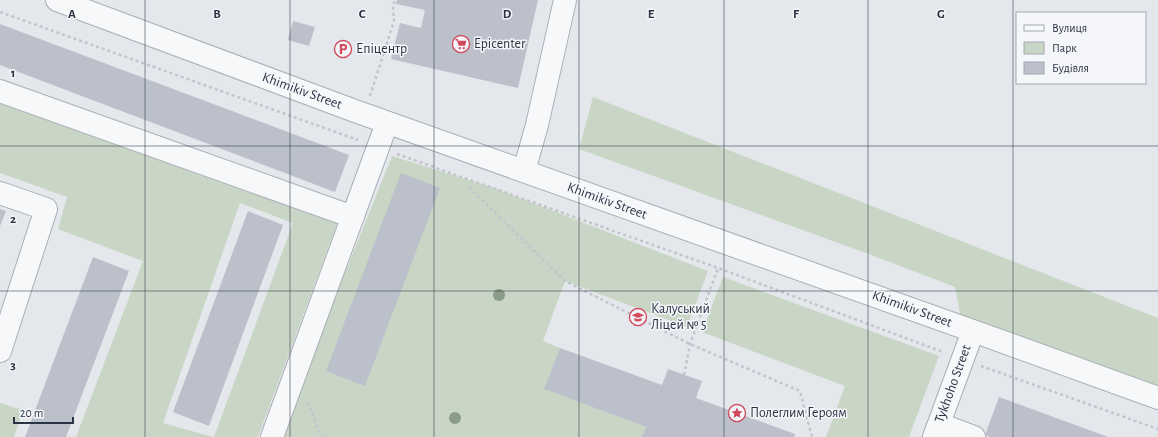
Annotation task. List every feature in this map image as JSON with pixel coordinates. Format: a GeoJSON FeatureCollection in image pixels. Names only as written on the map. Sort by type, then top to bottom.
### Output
{"type":"FeatureCollection","features":[{"type":"Feature","properties":{"kind":"street","name":"Khimikiv Street"},"geometry":{"type":"LineString","coordinates":[[57,0],[387,123],[1158,398]]}},
{"type":"Feature","properties":{"kind":"street"},"geometry":{"type":"LineString","coordinates":[[524,171],[537,125],[565,0]]}},
{"type":"Feature","properties":{"kind":"street"},"geometry":{"type":"LineString","coordinates":[[0,92],[353,217]]}},
{"type":"Feature","properties":{"kind":"street"},"geometry":{"type":"LineString","coordinates":[[272,437],[387,123]]}},
{"type":"Feature","properties":{"kind":"street"},"geometry":{"type":"LineString","coordinates":[[0,193],[46,210],[0,351]]}},
{"type":"Feature","properties":{"kind":"street","name":"Tykhoho Street"},"geometry":{"type":"LineString","coordinates":[[936,430],[973,331]]}},
{"type":"Feature","properties":{"kind":"street"},"geometry":{"type":"LineString","coordinates":[[936,430],[974,437]]}},
{"type":"Feature","properties":{"kind":"path"},"geometry":{"type":"LineString","coordinates":[[370,98],[394,20],[393,6],[395,0]]}},
{"type":"Feature","properties":{"kind":"path"},"geometry":{"type":"LineString","coordinates":[[0,12],[718,268],[962,360],[1158,429]]}},
{"type":"Feature","properties":{"kind":"path"},"geometry":{"type":"LineString","coordinates":[[470,188],[565,281],[690,344],[800,391],[812,437]]}},
{"type":"Feature","properties":{"kind":"path"},"geometry":{"type":"LineString","coordinates":[[684,375],[690,344],[718,268]]}},
{"type":"Feature","properties":{"kind":"path"},"geometry":{"type":"LineString","coordinates":[[294,377],[305,392],[320,437]]}},
{"type":"Feature","properties":{"kind":"green space"},"geometry":{"type":"Polygon","coordinates":[[[593,97],[1158,318],[1158,391],[961,319],[955,287],[866,253],[579,149],[593,97]]]}},
{"type":"Feature","properties":{"kind":"green space"},"geometry":{"type":"Polygon","coordinates":[[[0,103],[337,224],[258,437],[214,437],[293,223],[240,203],[163,423],[213,437],[76,437],[143,261],[58,229],[67,197],[0,173],[0,103]]]}},
{"type":"Feature","properties":{"kind":"green space"},"geometry":{"type":"Polygon","coordinates":[[[392,156],[494,188],[708,271],[687,327],[565,281],[543,341],[560,348],[545,389],[646,427],[642,437],[279,437],[392,156]]]}},
{"type":"Feature","properties":{"kind":"green space"},"geometry":{"type":"Polygon","coordinates":[[[723,277],[939,356],[909,437],[826,437],[845,386],[702,332],[723,277]]]}},
{"type":"Feature","properties":{"kind":"green space"},"geometry":{"type":"Polygon","coordinates":[[[0,403],[23,410],[14,437],[0,437],[0,403]]]}},
{"type":"Feature","properties":{"kind":"building","name":"Epicenter"},"geometry":{"type":"Polygon","coordinates":[[[397,0],[538,0],[518,88],[391,59],[400,23],[421,28],[425,10],[396,4],[397,0]]]}},
{"type":"Feature","properties":{"kind":"building"},"geometry":{"type":"Polygon","coordinates":[[[293,21],[315,27],[309,46],[288,40],[293,21]]]}},
{"type":"Feature","properties":{"kind":"building"},"geometry":{"type":"Polygon","coordinates":[[[0,24],[349,155],[335,192],[0,65],[0,24]]]}},
{"type":"Feature","properties":{"kind":"building"},"geometry":{"type":"Polygon","coordinates":[[[401,173],[440,188],[365,386],[326,371],[401,173]]]}},
{"type":"Feature","properties":{"kind":"building"},"geometry":{"type":"Polygon","coordinates":[[[0,209],[6,211],[0,226],[0,209]]]}},
{"type":"Feature","properties":{"kind":"building"},"geometry":{"type":"Polygon","coordinates":[[[248,211],[283,225],[209,426],[173,412],[248,211]]]}},
{"type":"Feature","properties":{"kind":"building"},"geometry":{"type":"Polygon","coordinates":[[[93,257],[129,271],[66,437],[25,437],[93,257]]]}},
{"type":"Feature","properties":{"kind":"building"},"geometry":{"type":"Polygon","coordinates":[[[560,348],[662,385],[668,369],[702,381],[696,398],[795,434],[794,437],[642,437],[646,427],[544,389],[560,348]]]}},
{"type":"Feature","properties":{"kind":"building"},"geometry":{"type":"Polygon","coordinates":[[[999,397],[1108,437],[990,437],[985,435],[999,397]]]}},
{"type":"Feature","properties":{"kind":"place","name":"Epicenter"},"geometry":{"type":"Point","coordinates":[461,44]}},
{"type":"Feature","properties":{"kind":"place","name":"Епіцентр"},"geometry":{"type":"Point","coordinates":[343,49]}},
{"type":"Feature","properties":{"kind":"place","name":"Калуський Ліцей № 5"},"geometry":{"type":"Point","coordinates":[638,317]}},
{"type":"Feature","properties":{"kind":"place","name":"Полеглим Героям"},"geometry":{"type":"Point","coordinates":[737,413]}}]}
